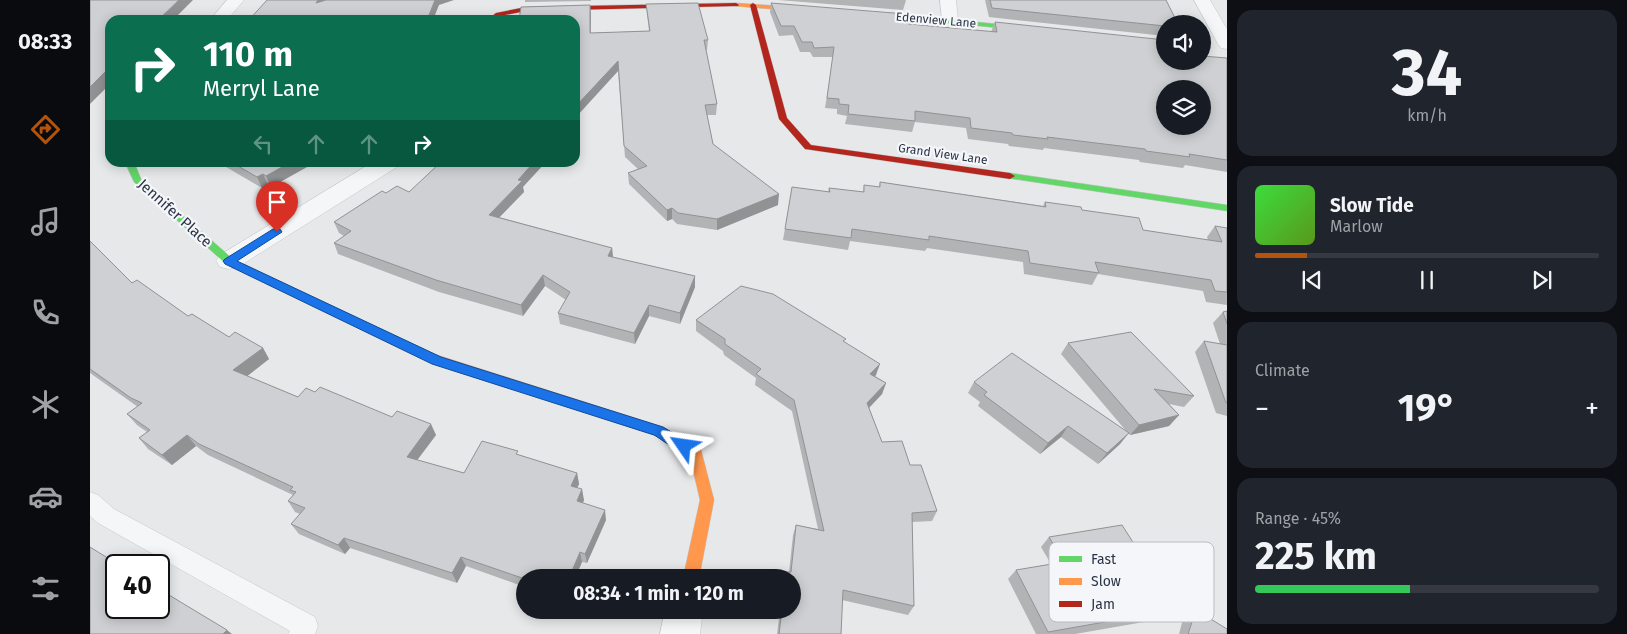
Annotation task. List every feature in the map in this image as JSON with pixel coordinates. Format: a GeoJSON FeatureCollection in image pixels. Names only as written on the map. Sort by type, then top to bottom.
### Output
{"type":"FeatureCollection","features":[{"type":"Feature","properties":{"kind":"street"},"geometry":{"type":"LineString","coordinates":[[222,15],[236,0]]}},
{"type":"Feature","properties":{"kind":"street"},"geometry":{"type":"LineString","coordinates":[[948,0],[950,20]]}},
{"type":"Feature","properties":{"kind":"street"},"geometry":{"type":"LineString","coordinates":[[1202,0],[1222,47]]}},
{"type":"Feature","properties":{"kind":"street"},"geometry":{"type":"LineString","coordinates":[[502,15],[526,9],[753,6],[822,11]]}},
{"type":"Feature","properties":{"kind":"street","name":"Grand View Lane"},"geometry":{"type":"LineString","coordinates":[[753,6],[783,119],[808,147],[866,157],[1227,208]]}},
{"type":"Feature","properties":{"kind":"street","name":"Edenview Lane"},"geometry":{"type":"LineString","coordinates":[[861,14],[950,20],[1038,30]]}},
{"type":"Feature","properties":{"kind":"street","name":"Jennifer Place"},"geometry":{"type":"LineString","coordinates":[[131,167],[137,180],[229,261],[437,360],[658,430],[696,454],[706,500],[693,569]]}},
{"type":"Feature","properties":{"kind":"street"},"geometry":{"type":"LineString","coordinates":[[229,261],[380,167]]}},
{"type":"Feature","properties":{"kind":"street"},"geometry":{"type":"LineString","coordinates":[[680,634],[682,619]]}},
{"type":"Feature","properties":{"kind":"lane"},"geometry":{"type":"LineString","coordinates":[[90,502],[106,516],[306,626],[301,634]]}},
{"type":"Feature","properties":{"kind":"building"},"geometry":{"type":"Polygon","coordinates":[[[90,0],[179,0],[163,15],[105,15],[105,72],[90,87],[90,0]]]}},
{"type":"Feature","properties":{"kind":"building"},"geometry":{"type":"Polygon","coordinates":[[[267,0],[318,0],[316,3],[326,0],[435,0],[429,15],[254,15],[267,0]]]}},
{"type":"Feature","properties":{"kind":"building"},"geometry":{"type":"Polygon","coordinates":[[[990,0],[1166,0],[1174,15],[1156,15],[1156,25],[992,8],[990,0]]]}},
{"type":"Feature","properties":{"kind":"building"},"geometry":{"type":"Polygon","coordinates":[[[698,3],[708,40],[704,40],[717,104],[705,105],[713,144],[779,194],[717,219],[678,213],[672,208],[667,210],[628,173],[647,166],[624,146],[618,61],[580,102],[580,15],[520,15],[521,7],[590,5],[590,33],[650,31],[646,4],[698,3]]]}},
{"type":"Feature","properties":{"kind":"building"},"geometry":{"type":"Polygon","coordinates":[[[771,3],[906,14],[906,23],[909,24],[997,32],[995,22],[1156,39],[1156,70],[1211,70],[1211,57],[1227,58],[1227,160],[1189,154],[1190,157],[1146,151],[1145,149],[1047,137],[1048,139],[1013,135],[1012,133],[971,128],[970,118],[915,111],[915,121],[848,114],[849,105],[839,104],[839,99],[827,98],[834,47],[814,48],[812,42],[802,42],[794,26],[781,26],[771,3]]]}},
{"type":"Feature","properties":{"kind":"building"},"geometry":{"type":"Polygon","coordinates":[[[240,167],[282,167],[266,176],[263,174],[257,177],[240,167]]]}},
{"type":"Feature","properties":{"kind":"building"},"geometry":{"type":"Polygon","coordinates":[[[436,167],[530,167],[518,180],[522,181],[489,215],[612,248],[608,256],[695,276],[680,313],[649,305],[634,333],[558,313],[570,292],[543,275],[521,305],[436,280],[334,243],[351,231],[334,222],[382,191],[386,193],[397,186],[409,192],[436,167]]]}},
{"type":"Feature","properties":{"kind":"building"},"geometry":{"type":"Polygon","coordinates":[[[880,182],[1046,207],[1045,202],[1081,207],[1082,210],[1139,218],[1143,230],[1222,242],[1215,226],[1227,228],[1227,292],[1215,291],[1211,280],[1095,262],[1099,273],[1030,263],[1028,251],[929,236],[929,240],[852,229],[851,238],[785,229],[792,187],[830,192],[829,188],[864,192],[864,185],[880,187],[880,182]]]}},
{"type":"Feature","properties":{"kind":"building"},"geometry":{"type":"Polygon","coordinates":[[[90,241],[132,283],[137,280],[188,316],[192,314],[229,337],[235,332],[263,348],[233,370],[298,397],[306,388],[315,392],[320,387],[392,417],[397,411],[431,424],[407,457],[464,473],[482,441],[518,451],[516,454],[577,473],[571,486],[582,489],[577,501],[605,510],[585,554],[580,552],[573,569],[516,569],[516,576],[461,557],[452,573],[344,538],[338,545],[291,524],[305,508],[288,501],[296,492],[290,490],[293,487],[199,444],[187,435],[162,455],[139,438],[150,430],[127,414],[142,403],[131,398],[90,369],[90,241]]]}},
{"type":"Feature","properties":{"kind":"building"},"geometry":{"type":"Polygon","coordinates":[[[741,286],[773,294],[846,339],[843,341],[880,364],[870,374],[886,383],[867,403],[882,442],[902,441],[910,465],[921,465],[937,511],[912,513],[914,606],[843,590],[841,634],[779,634],[781,619],[801,619],[801,569],[791,569],[796,525],[824,531],[794,400],[756,374],[761,369],[725,344],[725,339],[696,320],[741,286]]]}},
{"type":"Feature","properties":{"kind":"building"},"geometry":{"type":"Polygon","coordinates":[[[1227,311],[1227,324],[1223,312],[1227,311]]]}},
{"type":"Feature","properties":{"kind":"building"},"geometry":{"type":"Polygon","coordinates":[[[1131,332],[1194,396],[1154,389],[1179,415],[1139,425],[1068,343],[1131,332]]]}},
{"type":"Feature","properties":{"kind":"building"},"geometry":{"type":"Polygon","coordinates":[[[1204,341],[1227,345],[1227,403],[1226,403],[1204,341]]]}},
{"type":"Feature","properties":{"kind":"building"},"geometry":{"type":"Polygon","coordinates":[[[1012,353],[1129,433],[1107,453],[1068,426],[1048,443],[984,395],[987,392],[974,382],[1012,353]]]}},
{"type":"Feature","properties":{"kind":"building"},"geometry":{"type":"Polygon","coordinates":[[[1122,525],[1133,542],[1052,542],[1049,537],[1122,525]]]}},
{"type":"Feature","properties":{"kind":"building"},"geometry":{"type":"Polygon","coordinates":[[[90,547],[105,556],[105,619],[170,619],[170,596],[227,630],[223,634],[90,634],[90,547]]]}},
{"type":"Feature","properties":{"kind":"building"},"geometry":{"type":"Polygon","coordinates":[[[1049,564],[1049,622],[1105,622],[1048,632],[1016,570],[1049,564]]]}},
{"type":"Feature","properties":{"kind":"building"},"geometry":{"type":"Polygon","coordinates":[[[1214,621],[1227,629],[1227,634],[1188,634],[1192,622],[1214,621]]]}},
{"type":"Feature","properties":{"kind":"traffic: fast"},"geometry":{"type":"LineString","coordinates":[[869,14],[1030,29]]}},
{"type":"Feature","properties":{"kind":"traffic: fast"},"geometry":{"type":"LineString","coordinates":[[131,167],[137,180],[229,261],[437,360]]}},
{"type":"Feature","properties":{"kind":"traffic: fast"},"geometry":{"type":"LineString","coordinates":[[1010,176],[1227,208]]}},
{"type":"Feature","properties":{"kind":"traffic: slow"},"geometry":{"type":"LineString","coordinates":[[736,5],[808,10]]}},
{"type":"Feature","properties":{"kind":"traffic: slow"},"geometry":{"type":"LineString","coordinates":[[437,360],[658,431],[696,454],[707,500],[693,569]]}},
{"type":"Feature","properties":{"kind":"traffic: jam"},"geometry":{"type":"LineString","coordinates":[[497,15],[526,9],[736,5]]}},
{"type":"Feature","properties":{"kind":"traffic: jam"},"geometry":{"type":"LineString","coordinates":[[753,5],[783,119],[808,147],[1010,176]]}},
{"type":"Feature","properties":{"kind":"route"},"geometry":{"type":"LineString","coordinates":[[277,232],[229,261],[437,360],[658,430],[684,446]]}}]}
